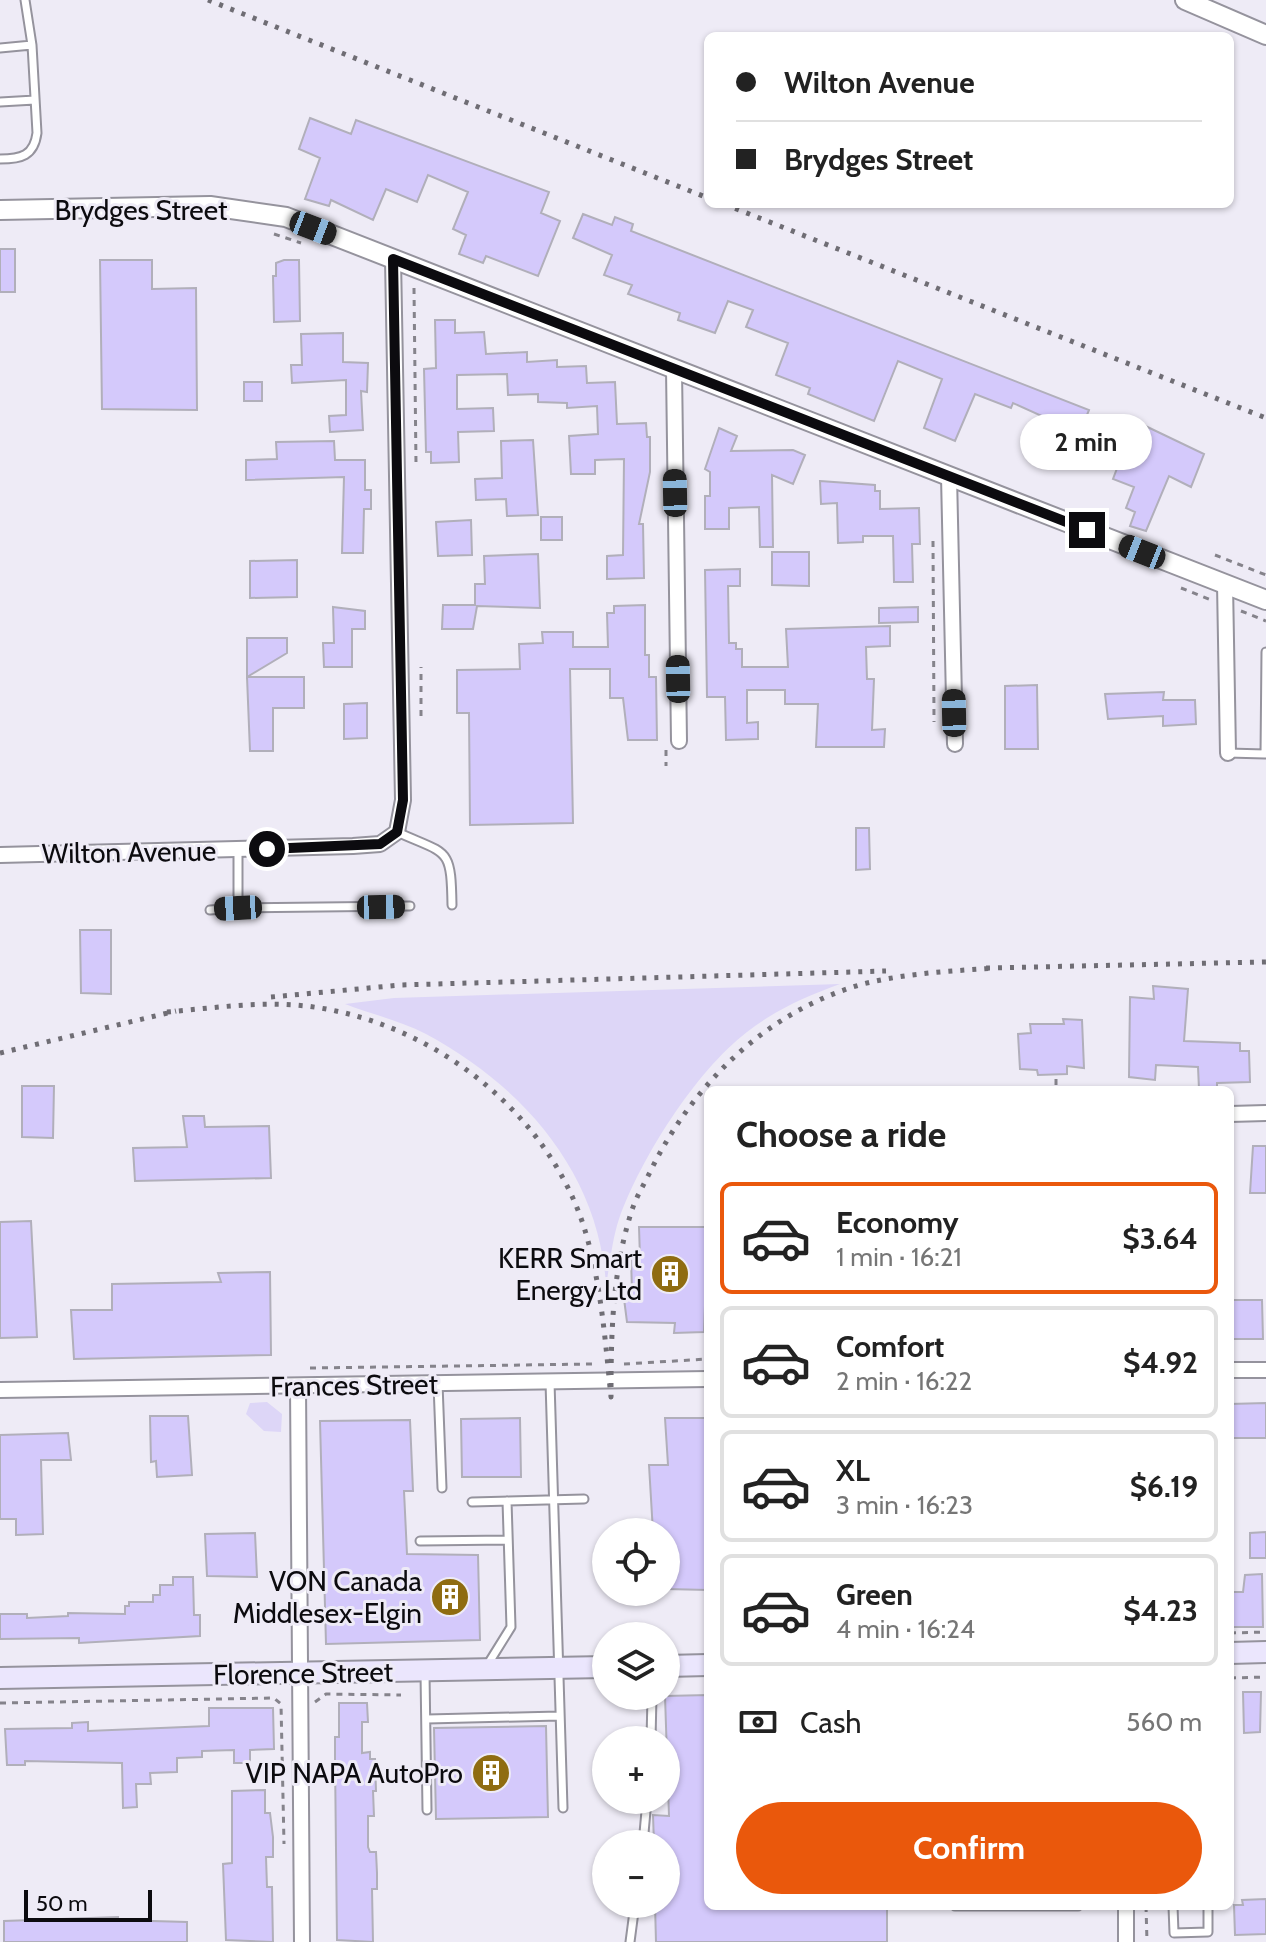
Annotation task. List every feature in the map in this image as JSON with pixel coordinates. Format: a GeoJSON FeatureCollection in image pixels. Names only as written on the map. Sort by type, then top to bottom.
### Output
{"type":"FeatureCollection","features":[{"type":"Feature","properties":{"kind":"main road"},"geometry":{"type":"LineString","coordinates":[[1234,1653],[1266,1652]]}},
{"type":"Feature","properties":{"kind":"main road"},"geometry":{"type":"LineString","coordinates":[[680,1666],[704,1665]]}},
{"type":"Feature","properties":{"kind":"main road","name":"Florence Street"},"geometry":{"type":"LineString","coordinates":[[0,1678],[592,1667]]}},
{"type":"Feature","properties":{"kind":"street"},"geometry":{"type":"LineString","coordinates":[[1185,0],[1266,35]]}},
{"type":"Feature","properties":{"kind":"street","name":"Brydges Street"},"geometry":{"type":"LineString","coordinates":[[0,210],[210,206],[286,217],[1266,600]]}},
{"type":"Feature","properties":{"kind":"street"},"geometry":{"type":"LineString","coordinates":[[393,259],[403,800],[397,832]]}},
{"type":"Feature","properties":{"kind":"street"},"geometry":{"type":"LineString","coordinates":[[672,746],[674,369]]}},
{"type":"Feature","properties":{"kind":"street"},"geometry":{"type":"LineString","coordinates":[[949,476],[955,744]]}},
{"type":"Feature","properties":{"kind":"street"},"geometry":{"type":"LineString","coordinates":[[1225,584],[1228,753]]}},
{"type":"Feature","properties":{"kind":"street","name":"Wilton Avenue"},"geometry":{"type":"LineString","coordinates":[[0,855],[380,844],[397,832]]}},
{"type":"Feature","properties":{"kind":"street"},"geometry":{"type":"LineString","coordinates":[[1234,1114],[1266,1113]]}},
{"type":"Feature","properties":{"kind":"street"},"geometry":{"type":"LineString","coordinates":[[1234,1370],[1266,1370]]}},
{"type":"Feature","properties":{"kind":"street","name":"Frances Street"},"geometry":{"type":"LineString","coordinates":[[0,1390],[704,1379]]}},
{"type":"Feature","properties":{"kind":"street"},"geometry":{"type":"LineString","coordinates":[[298,1386],[302,1942]]}},
{"type":"Feature","properties":{"kind":"street"},"geometry":{"type":"LineString","coordinates":[[1126,1910],[1126,1942]]}},
{"type":"Feature","properties":{"kind":"lane"},"geometry":{"type":"LineString","coordinates":[[0,159],[18,159],[36,145],[32,45],[25,0]]}},
{"type":"Feature","properties":{"kind":"lane"},"geometry":{"type":"LineString","coordinates":[[0,48],[32,45]]}},
{"type":"Feature","properties":{"kind":"lane"},"geometry":{"type":"LineString","coordinates":[[0,102],[35,100]]}},
{"type":"Feature","properties":{"kind":"lane"},"geometry":{"type":"LineString","coordinates":[[1228,753],[1265,754],[1266,652]]}},
{"type":"Feature","properties":{"kind":"lane"},"geometry":{"type":"LineString","coordinates":[[397,832],[441,852],[451,863],[452,905]]}},
{"type":"Feature","properties":{"kind":"lane"},"geometry":{"type":"LineString","coordinates":[[238,850],[238,908]]}},
{"type":"Feature","properties":{"kind":"lane"},"geometry":{"type":"LineString","coordinates":[[210,910],[410,906]]}},
{"type":"Feature","properties":{"kind":"lane"},"geometry":{"type":"LineString","coordinates":[[550,1382],[563,1808]]}},
{"type":"Feature","properties":{"kind":"lane"},"geometry":{"type":"LineString","coordinates":[[438,1384],[442,1488]]}},
{"type":"Feature","properties":{"kind":"lane"},"geometry":{"type":"LineString","coordinates":[[472,1502],[584,1499]]}},
{"type":"Feature","properties":{"kind":"lane"},"geometry":{"type":"LineString","coordinates":[[485,1670],[511,1627],[507,1501]]}},
{"type":"Feature","properties":{"kind":"lane"},"geometry":{"type":"LineString","coordinates":[[420,1541],[508,1540]]}},
{"type":"Feature","properties":{"kind":"lane"},"geometry":{"type":"LineString","coordinates":[[425,1671],[427,1810]]}},
{"type":"Feature","properties":{"kind":"lane"},"geometry":{"type":"LineString","coordinates":[[427,1719],[559,1716]]}},
{"type":"Feature","properties":{"kind":"lane"},"geometry":{"type":"LineString","coordinates":[[1173,1910],[1174,1933],[1208,1932],[1208,1910]]}},
{"type":"Feature","properties":{"kind":"lane"},"geometry":{"type":"LineString","coordinates":[[630,1942],[633,1918]]}},
{"type":"Feature","properties":{"kind":"path"},"geometry":{"type":"LineString","coordinates":[[269,232],[311,247]]}},
{"type":"Feature","properties":{"kind":"path"},"geometry":{"type":"LineString","coordinates":[[414,285],[416,464]]}},
{"type":"Feature","properties":{"kind":"path"},"geometry":{"type":"LineString","coordinates":[[933,536],[934,722]]}},
{"type":"Feature","properties":{"kind":"path"},"geometry":{"type":"LineString","coordinates":[[1215,555],[1266,575]]}},
{"type":"Feature","properties":{"kind":"path"},"geometry":{"type":"LineString","coordinates":[[1241,611],[1266,621]]}},
{"type":"Feature","properties":{"kind":"path"},"geometry":{"type":"LineString","coordinates":[[421,667],[421,716]]}},
{"type":"Feature","properties":{"kind":"path"},"geometry":{"type":"LineString","coordinates":[[666,766],[672,746]]}},
{"type":"Feature","properties":{"kind":"path"},"geometry":{"type":"LineString","coordinates":[[1056,1079],[1056,1086]]}},
{"type":"Feature","properties":{"kind":"path"},"geometry":{"type":"LineString","coordinates":[[620,1366],[633,1361],[704,1359]]}},
{"type":"Feature","properties":{"kind":"path"},"geometry":{"type":"LineString","coordinates":[[308,1368],[589,1362],[600,1367]]}},
{"type":"Feature","properties":{"kind":"path"},"geometry":{"type":"LineString","coordinates":[[1234,1633],[1266,1632]]}},
{"type":"Feature","properties":{"kind":"path"},"geometry":{"type":"LineString","coordinates":[[1234,1678],[1266,1677]]}},
{"type":"Feature","properties":{"kind":"path"},"geometry":{"type":"LineString","coordinates":[[316,1716],[315,1701],[326,1694],[401,1695]]}},
{"type":"Feature","properties":{"kind":"path"},"geometry":{"type":"LineString","coordinates":[[0,1703],[274,1698],[281,1704],[284,1847]]}},
{"type":"Feature","properties":{"kind":"path"},"geometry":{"type":"LineString","coordinates":[[1146,1910],[1147,1942]]}},
{"type":"Feature","properties":{"kind":"shaded area"},"geometry":{"type":"Polygon","coordinates":[[[840,984],[792,1004],[758,1024],[727,1049],[689,1093],[655,1144],[629,1195],[617,1227],[606,1285],[600,1244],[589,1206],[572,1170],[550,1137],[524,1107],[494,1079],[426,1034],[345,1004],[394,998],[840,984]]]}},
{"type":"Feature","properties":{"kind":"shaded area"},"geometry":{"type":"Polygon","coordinates":[[[267,1402],[282,1414],[281,1432],[264,1431],[246,1414],[250,1403],[267,1402]]]}},
{"type":"Feature","properties":{"kind":"building"},"geometry":{"type":"Polygon","coordinates":[[[310,118],[351,134],[356,120],[549,192],[541,213],[560,221],[538,276],[486,256],[483,263],[459,254],[466,235],[453,229],[468,192],[428,175],[417,202],[386,189],[373,220],[331,200],[329,206],[305,199],[320,158],[299,149],[310,118]]]}},
{"type":"Feature","properties":{"kind":"building"},"geometry":{"type":"Polygon","coordinates":[[[583,214],[612,225],[615,217],[633,224],[631,231],[1089,410],[1072,452],[1053,441],[1055,436],[1050,434],[1053,421],[1013,403],[1011,408],[975,394],[955,441],[924,428],[942,379],[898,361],[874,421],[808,394],[810,388],[776,375],[788,343],[746,327],[753,310],[728,301],[715,333],[678,320],[680,313],[628,294],[632,285],[604,275],[612,255],[573,238],[583,214]]]}},
{"type":"Feature","properties":{"kind":"building"},"geometry":{"type":"Polygon","coordinates":[[[0,249],[15,249],[15,292],[0,292],[0,249]]]}},
{"type":"Feature","properties":{"kind":"building"},"geometry":{"type":"Polygon","coordinates":[[[100,260],[152,260],[152,289],[196,288],[197,410],[102,409],[100,260]]]}},
{"type":"Feature","properties":{"kind":"building"},"geometry":{"type":"Polygon","coordinates":[[[299,260],[300,321],[274,322],[273,276],[276,276],[276,263],[299,260]]]}},
{"type":"Feature","properties":{"kind":"building"},"geometry":{"type":"Polygon","coordinates":[[[435,320],[455,320],[455,333],[484,332],[486,354],[527,352],[527,362],[557,360],[557,367],[586,366],[587,383],[615,382],[617,424],[646,423],[647,437],[650,437],[650,472],[639,524],[643,524],[644,578],[607,579],[607,556],[623,555],[624,459],[595,460],[595,474],[571,474],[569,436],[598,434],[597,406],[567,408],[567,403],[538,402],[538,394],[508,395],[507,374],[457,375],[457,409],[493,408],[494,431],[458,432],[459,462],[431,463],[431,452],[426,452],[424,369],[436,368],[435,320]]]}},
{"type":"Feature","properties":{"kind":"building"},"geometry":{"type":"Polygon","coordinates":[[[343,333],[343,362],[368,363],[367,392],[361,391],[363,430],[330,432],[329,416],[346,415],[346,380],[292,383],[291,365],[302,365],[301,334],[343,333]]]}},
{"type":"Feature","properties":{"kind":"building"},"geometry":{"type":"Polygon","coordinates":[[[244,382],[262,382],[262,401],[244,401],[244,382]]]}},
{"type":"Feature","properties":{"kind":"building"},"geometry":{"type":"Polygon","coordinates":[[[1135,421],[1204,454],[1191,487],[1169,476],[1146,531],[1130,526],[1135,512],[1126,508],[1134,487],[1113,479],[1135,421]]]}},
{"type":"Feature","properties":{"kind":"building"},"geometry":{"type":"Polygon","coordinates":[[[719,428],[737,436],[731,451],[793,450],[805,455],[793,484],[772,475],[773,547],[760,547],[759,507],[729,508],[729,529],[705,529],[705,496],[710,496],[710,472],[705,469],[719,428]]]}},
{"type":"Feature","properties":{"kind":"building"},"geometry":{"type":"Polygon","coordinates":[[[533,440],[538,515],[507,516],[506,499],[476,500],[475,479],[502,478],[501,441],[533,440]]]}},
{"type":"Feature","properties":{"kind":"building"},"geometry":{"type":"Polygon","coordinates":[[[334,441],[335,460],[365,460],[365,490],[371,490],[371,509],[364,509],[363,553],[342,553],[344,477],[246,480],[246,460],[277,459],[276,442],[334,441]]]}},
{"type":"Feature","properties":{"kind":"building"},"geometry":{"type":"Polygon","coordinates":[[[820,481],[875,485],[875,491],[880,491],[880,509],[919,508],[920,544],[912,544],[913,582],[894,582],[893,536],[863,536],[863,542],[838,543],[837,503],[821,504],[820,481]]]}},
{"type":"Feature","properties":{"kind":"building"},"geometry":{"type":"Polygon","coordinates":[[[541,517],[562,517],[562,540],[541,540],[541,517]]]}},
{"type":"Feature","properties":{"kind":"building"},"geometry":{"type":"Polygon","coordinates":[[[471,520],[472,555],[438,556],[436,522],[471,520]]]}},
{"type":"Feature","properties":{"kind":"building"},"geometry":{"type":"Polygon","coordinates":[[[772,552],[809,552],[809,586],[772,585],[772,552]]]}},
{"type":"Feature","properties":{"kind":"building"},"geometry":{"type":"Polygon","coordinates":[[[538,554],[540,608],[477,606],[473,629],[442,629],[443,605],[475,605],[475,584],[485,584],[484,556],[538,554]]]}},
{"type":"Feature","properties":{"kind":"building"},"geometry":{"type":"Polygon","coordinates":[[[297,560],[297,597],[250,598],[250,561],[297,560]]]}},
{"type":"Feature","properties":{"kind":"building"},"geometry":{"type":"Polygon","coordinates":[[[740,569],[740,586],[728,586],[729,643],[736,643],[736,649],[742,649],[742,667],[788,667],[786,629],[890,626],[890,646],[866,647],[867,679],[874,679],[872,730],[885,729],[884,747],[816,747],[818,704],[785,704],[785,690],[747,690],[747,723],[758,722],[758,739],[726,740],[725,697],[707,697],[705,570],[740,569]]]}},
{"type":"Feature","properties":{"kind":"building"},"geometry":{"type":"Polygon","coordinates":[[[645,605],[645,655],[649,655],[649,677],[656,677],[657,740],[628,740],[623,698],[610,698],[610,669],[570,669],[573,823],[470,825],[469,713],[457,713],[457,670],[520,669],[519,644],[543,643],[542,632],[573,632],[573,647],[608,647],[607,613],[614,613],[614,606],[645,605]]]}},
{"type":"Feature","properties":{"kind":"building"},"geometry":{"type":"Polygon","coordinates":[[[333,607],[365,611],[365,629],[352,629],[352,667],[324,667],[323,643],[334,643],[333,607]]]}},
{"type":"Feature","properties":{"kind":"building"},"geometry":{"type":"Polygon","coordinates":[[[918,607],[918,622],[879,623],[879,608],[918,607]]]}},
{"type":"Feature","properties":{"kind":"building"},"geometry":{"type":"Polygon","coordinates":[[[247,638],[287,638],[287,653],[247,677],[247,638]]]}},
{"type":"Feature","properties":{"kind":"building"},"geometry":{"type":"Polygon","coordinates":[[[247,677],[304,677],[304,708],[273,708],[273,751],[250,751],[247,677]]]}},
{"type":"Feature","properties":{"kind":"building"},"geometry":{"type":"Polygon","coordinates":[[[1037,685],[1038,749],[1005,749],[1005,686],[1037,685]]]}},
{"type":"Feature","properties":{"kind":"building"},"geometry":{"type":"Polygon","coordinates":[[[1164,692],[1163,700],[1195,700],[1196,724],[1163,726],[1163,716],[1108,719],[1105,694],[1164,692]]]}},
{"type":"Feature","properties":{"kind":"building"},"geometry":{"type":"Polygon","coordinates":[[[367,703],[367,738],[344,739],[344,704],[367,703]]]}},
{"type":"Feature","properties":{"kind":"building"},"geometry":{"type":"Polygon","coordinates":[[[856,828],[869,828],[870,869],[856,870],[856,828]]]}},
{"type":"Feature","properties":{"kind":"building"},"geometry":{"type":"Polygon","coordinates":[[[80,930],[111,930],[111,994],[81,993],[80,930]]]}},
{"type":"Feature","properties":{"kind":"building"},"geometry":{"type":"Polygon","coordinates":[[[1153,986],[1188,989],[1184,1041],[1240,1043],[1240,1051],[1249,1051],[1250,1082],[1199,1086],[1198,1067],[1156,1065],[1155,1080],[1129,1077],[1130,997],[1154,999],[1153,986]]]}},
{"type":"Feature","properties":{"kind":"building"},"geometry":{"type":"Polygon","coordinates":[[[1063,1019],[1082,1020],[1084,1068],[1067,1066],[1067,1074],[1038,1075],[1037,1070],[1020,1069],[1018,1034],[1031,1033],[1030,1024],[1064,1024],[1063,1019]]]}},
{"type":"Feature","properties":{"kind":"building"},"geometry":{"type":"Polygon","coordinates":[[[22,1086],[54,1086],[53,1138],[22,1137],[22,1086]]]}},
{"type":"Feature","properties":{"kind":"building"},"geometry":{"type":"Polygon","coordinates":[[[183,1116],[204,1116],[205,1127],[269,1126],[271,1178],[135,1181],[133,1148],[187,1147],[183,1116]]]}},
{"type":"Feature","properties":{"kind":"building"},"geometry":{"type":"Polygon","coordinates":[[[1253,1146],[1266,1146],[1266,1193],[1250,1193],[1253,1146]]]}},
{"type":"Feature","properties":{"kind":"building"},"geometry":{"type":"Polygon","coordinates":[[[31,1221],[37,1337],[0,1338],[0,1222],[31,1221]]]}},
{"type":"Feature","properties":{"kind":"building","name":"KERR Smart Energy Ltd"},"geometry":{"type":"Polygon","coordinates":[[[639,1227],[704,1227],[704,1332],[674,1333],[675,1323],[627,1322],[623,1291],[632,1291],[631,1258],[640,1258],[639,1227]]]}},
{"type":"Feature","properties":{"kind":"building"},"geometry":{"type":"Polygon","coordinates":[[[270,1272],[271,1355],[74,1359],[71,1310],[112,1310],[112,1284],[221,1282],[218,1273],[270,1272]]]}},
{"type":"Feature","properties":{"kind":"building"},"geometry":{"type":"Polygon","coordinates":[[[1234,1300],[1262,1300],[1263,1339],[1234,1339],[1234,1300]]]}},
{"type":"Feature","properties":{"kind":"building"},"geometry":{"type":"Polygon","coordinates":[[[1266,1403],[1266,1438],[1234,1438],[1234,1404],[1266,1403]]]}},
{"type":"Feature","properties":{"kind":"building"},"geometry":{"type":"Polygon","coordinates":[[[150,1416],[188,1416],[192,1475],[157,1477],[156,1461],[151,1462],[150,1416]]]}},
{"type":"Feature","properties":{"kind":"building"},"geometry":{"type":"Polygon","coordinates":[[[520,1418],[521,1477],[462,1477],[461,1419],[520,1418]]]}},
{"type":"Feature","properties":{"kind":"building"},"geometry":{"type":"Polygon","coordinates":[[[665,1418],[704,1418],[704,1590],[680,1589],[680,1518],[652,1518],[649,1465],[668,1465],[665,1418]]]}},
{"type":"Feature","properties":{"kind":"building"},"geometry":{"type":"Polygon","coordinates":[[[410,1420],[413,1491],[404,1491],[407,1554],[478,1555],[480,1640],[326,1644],[320,1421],[410,1420]]]}},
{"type":"Feature","properties":{"kind":"building"},"geometry":{"type":"Polygon","coordinates":[[[68,1433],[71,1460],[41,1460],[43,1534],[16,1535],[16,1519],[0,1519],[0,1435],[68,1433]]]}},
{"type":"Feature","properties":{"kind":"building"},"geometry":{"type":"Polygon","coordinates":[[[1266,1532],[1266,1558],[1250,1558],[1250,1533],[1266,1532]]]}},
{"type":"Feature","properties":{"kind":"building"},"geometry":{"type":"Polygon","coordinates":[[[255,1533],[257,1577],[207,1576],[205,1534],[255,1533]]]}},
{"type":"Feature","properties":{"kind":"building"},"geometry":{"type":"Polygon","coordinates":[[[1262,1574],[1263,1627],[1234,1627],[1234,1592],[1243,1592],[1245,1575],[1262,1574]]]}},
{"type":"Feature","properties":{"kind":"building"},"geometry":{"type":"Polygon","coordinates":[[[173,1577],[193,1577],[194,1615],[200,1615],[200,1636],[79,1643],[79,1638],[0,1639],[0,1614],[27,1614],[27,1618],[68,1616],[68,1613],[125,1614],[125,1606],[129,1606],[129,1602],[153,1602],[153,1595],[160,1595],[160,1585],[173,1585],[173,1577]]]}},
{"type":"Feature","properties":{"kind":"building"},"geometry":{"type":"Polygon","coordinates":[[[1243,1692],[1261,1692],[1260,1732],[1244,1733],[1243,1692]]]}},
{"type":"Feature","properties":{"kind":"building"},"geometry":{"type":"Polygon","coordinates":[[[704,1695],[704,1910],[887,1910],[887,1942],[656,1942],[655,1918],[680,1918],[680,1830],[654,1830],[653,1815],[680,1814],[680,1726],[666,1726],[665,1710],[680,1710],[680,1696],[704,1695]]]}},
{"type":"Feature","properties":{"kind":"building"},"geometry":{"type":"Polygon","coordinates":[[[339,1703],[367,1703],[368,1722],[362,1722],[362,1753],[370,1752],[370,1759],[375,1759],[374,1816],[368,1816],[368,1847],[370,1852],[376,1852],[377,1873],[377,1889],[372,1889],[373,1942],[337,1940],[335,1737],[339,1737],[339,1703]]]}},
{"type":"Feature","properties":{"kind":"building"},"geometry":{"type":"Polygon","coordinates":[[[209,1708],[273,1708],[274,1749],[250,1750],[250,1763],[234,1763],[234,1750],[202,1751],[202,1757],[177,1758],[177,1772],[150,1773],[151,1784],[136,1784],[137,1807],[123,1808],[122,1763],[25,1761],[25,1765],[7,1765],[5,1729],[72,1728],[72,1723],[88,1722],[88,1731],[209,1726],[209,1708]]]}},
{"type":"Feature","properties":{"kind":"building","name":"VIP NAPA AutoPro"},"geometry":{"type":"Polygon","coordinates":[[[546,1726],[548,1817],[436,1819],[434,1728],[546,1726]]]}},
{"type":"Feature","properties":{"kind":"building"},"geometry":{"type":"Polygon","coordinates":[[[265,1790],[265,1813],[270,1813],[273,1837],[273,1857],[266,1857],[267,1887],[272,1887],[273,1942],[226,1940],[223,1864],[232,1863],[232,1791],[265,1790]]]}},
{"type":"Feature","properties":{"kind":"building"},"geometry":{"type":"Polygon","coordinates":[[[1266,1899],[1266,1934],[1235,1935],[1234,1905],[1243,1905],[1242,1900],[1266,1899]]]}},
{"type":"Feature","properties":{"kind":"building"},"geometry":{"type":"Polygon","coordinates":[[[118,1917],[118,1920],[187,1922],[187,1942],[4,1942],[4,1921],[118,1917]]]}},
{"type":"Feature","properties":{"kind":"railway"},"geometry":{"type":"LineString","coordinates":[[208,0],[704,196]]}},
{"type":"Feature","properties":{"kind":"railway"},"geometry":{"type":"LineString","coordinates":[[734,208],[1266,418]]}},
{"type":"Feature","properties":{"kind":"railway"},"geometry":{"type":"LineString","coordinates":[[986,968],[1266,962]]}},
{"type":"Feature","properties":{"kind":"railway"},"geometry":{"type":"LineString","coordinates":[[707,1086],[739,1053],[767,1031],[797,1011],[829,996],[896,977],[996,968]]}},
{"type":"Feature","properties":{"kind":"railway"},"geometry":{"type":"LineString","coordinates":[[271,997],[401,985],[886,971]]}},
{"type":"Feature","properties":{"kind":"railway"},"geometry":{"type":"LineString","coordinates":[[167,1012],[271,1004],[306,1006],[351,1015],[395,1030],[437,1050],[475,1076],[510,1107],[540,1143],[565,1182],[583,1224],[598,1288],[611,1397],[612,1327],[625,1233],[639,1193],[653,1166],[704,1090]]}},
{"type":"Feature","properties":{"kind":"railway"},"geometry":{"type":"LineString","coordinates":[[0,1053],[176,1011]]}},
{"type":"Feature","properties":{"kind":"place","name":"KERR Smart Energy Ltd"},"geometry":{"type":"Point","coordinates":[670,1274]}},
{"type":"Feature","properties":{"kind":"place","name":"VON Canada Middlesex-Elgin"},"geometry":{"type":"Point","coordinates":[450,1597]}},
{"type":"Feature","properties":{"kind":"place","name":"VIP NAPA AutoPro"},"geometry":{"type":"Point","coordinates":[491,1773]}},
{"type":"Feature","properties":{"kind":"route"},"geometry":{"type":"LineString","coordinates":[[267,849],[380,844],[397,832],[403,800],[393,259],[1087,530]]}}]}
